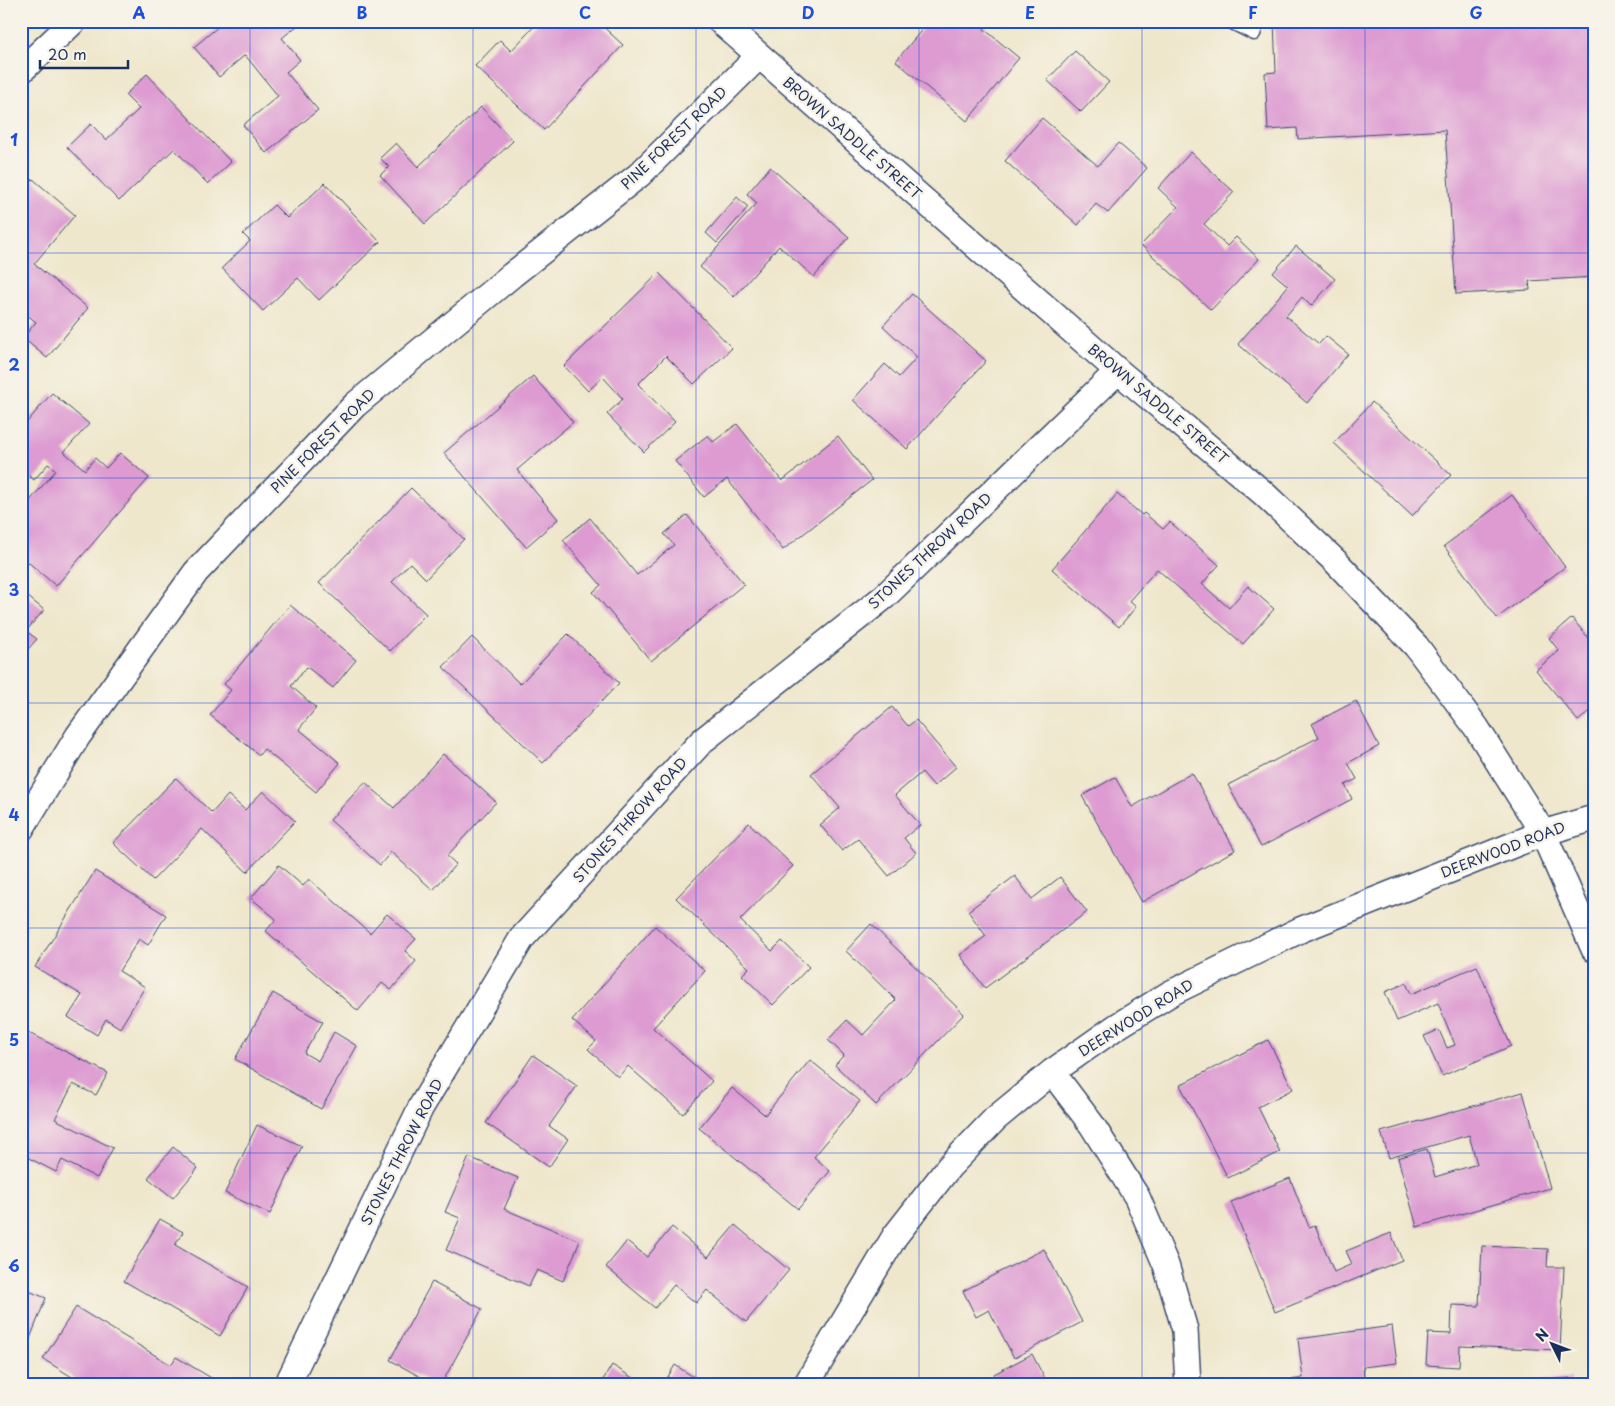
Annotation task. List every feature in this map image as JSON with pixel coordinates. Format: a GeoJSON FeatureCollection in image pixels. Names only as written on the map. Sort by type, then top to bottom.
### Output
{"type":"FeatureCollection","features":[{"type":"Feature","properties":{"kind":"street"},"geometry":{"type":"LineString","coordinates":[[21,71],[74,21]]}},
{"type":"Feature","properties":{"kind":"street","name":"BROWN SADDLE STREET"},"geometry":{"type":"LineString","coordinates":[[720,21],[1118,371],[1263,493],[1335,561],[1416,646],[1476,726],[1543,833],[1594,949]]}},
{"type":"Feature","properties":{"kind":"street","name":"PINE FOREST ROAD"},"geometry":{"type":"LineString","coordinates":[[21,829],[78,736],[196,572],[355,405],[512,275],[639,175],[759,56]]}},
{"type":"Feature","properties":{"kind":"street","name":"STONES THROW ROAD"},"geometry":{"type":"LineString","coordinates":[[287,1385],[421,1107],[522,938],[702,741],[884,597],[1118,371]]}},
{"type":"Feature","properties":{"kind":"street","name":"DEERWOOD ROAD"},"geometry":{"type":"LineString","coordinates":[[806,1385],[895,1236],[949,1167],[995,1119],[1052,1072],[1116,1027],[1171,993],[1300,930],[1543,833],[1594,818]]}},
{"type":"Feature","properties":{"kind":"street"},"geometry":{"type":"LineString","coordinates":[[1052,1072],[1092,1125],[1137,1197],[1166,1265],[1184,1330],[1188,1385]]}},
{"type":"Feature","properties":{"kind":"lane"},"geometry":{"type":"LineString","coordinates":[[1228,21],[1254,34],[1258,21]]}},
{"type":"Feature","properties":{"kind":"building"},"geometry":{"type":"Polygon","coordinates":[[[225,21],[303,21],[282,38],[300,60],[286,72],[318,110],[266,153],[243,125],[278,96],[245,55],[219,77],[194,47],[225,21]]]}},
{"type":"Feature","properties":{"kind":"building"},"geometry":{"type":"Polygon","coordinates":[[[539,21],[597,21],[623,45],[544,130],[475,66],[500,40],[511,51],[539,21]]]}},
{"type":"Feature","properties":{"kind":"building"},"geometry":{"type":"Polygon","coordinates":[[[929,21],[984,21],[987,24],[984,29],[1019,58],[967,121],[896,61],[929,21]]]}},
{"type":"Feature","properties":{"kind":"building"},"geometry":{"type":"Polygon","coordinates":[[[1274,21],[1594,21],[1594,277],[1529,281],[1530,290],[1456,294],[1445,130],[1298,139],[1297,128],[1268,130],[1265,73],[1276,72],[1274,21]]]}},
{"type":"Feature","properties":{"kind":"building"},"geometry":{"type":"Polygon","coordinates":[[[1075,51],[1109,82],[1081,112],[1047,80],[1075,51]]]}},
{"type":"Feature","properties":{"kind":"building"},"geometry":{"type":"Polygon","coordinates":[[[147,74],[231,162],[208,184],[174,149],[119,201],[67,147],[91,124],[106,140],[139,109],[125,95],[147,74]]]}},
{"type":"Feature","properties":{"kind":"building"},"geometry":{"type":"Polygon","coordinates":[[[481,107],[513,141],[425,224],[380,175],[389,167],[380,158],[396,143],[418,167],[481,107]]]}},
{"type":"Feature","properties":{"kind":"building"},"geometry":{"type":"Polygon","coordinates":[[[1042,118],[1098,166],[1118,143],[1147,168],[1108,213],[1096,204],[1078,225],[1005,161],[1042,118]]]}},
{"type":"Feature","properties":{"kind":"building"},"geometry":{"type":"Polygon","coordinates":[[[1191,152],[1234,192],[1204,224],[1227,246],[1236,237],[1259,259],[1211,310],[1141,245],[1178,207],[1158,188],[1191,152]]]}},
{"type":"Feature","properties":{"kind":"building"},"geometry":{"type":"Polygon","coordinates":[[[770,167],[849,237],[814,277],[779,246],[734,297],[700,267],[757,203],[747,194],[770,167]]]}},
{"type":"Feature","properties":{"kind":"building"},"geometry":{"type":"Polygon","coordinates":[[[33,179],[75,215],[34,264],[88,308],[47,358],[23,338],[36,322],[21,310],[21,193],[33,179]]]}},
{"type":"Feature","properties":{"kind":"building"},"geometry":{"type":"Polygon","coordinates":[[[325,183],[380,242],[319,300],[298,278],[263,311],[222,268],[250,241],[243,234],[274,205],[287,218],[325,183]]]}},
{"type":"Feature","properties":{"kind":"building"},"geometry":{"type":"Polygon","coordinates":[[[737,197],[748,207],[717,243],[706,233],[737,197]]]}},
{"type":"Feature","properties":{"kind":"building"},"geometry":{"type":"Polygon","coordinates":[[[1296,246],[1335,279],[1311,306],[1302,297],[1286,316],[1319,344],[1326,336],[1348,354],[1307,403],[1238,344],[1288,286],[1273,273],[1296,246]]]}},
{"type":"Feature","properties":{"kind":"building"},"geometry":{"type":"Polygon","coordinates":[[[659,273],[732,348],[694,384],[666,356],[638,384],[675,422],[644,452],[607,414],[623,399],[603,377],[588,391],[564,366],[659,273]]]}},
{"type":"Feature","properties":{"kind":"building"},"geometry":{"type":"Polygon","coordinates":[[[912,294],[986,361],[907,449],[853,400],[885,364],[899,377],[917,357],[883,326],[912,294]]]}},
{"type":"Feature","properties":{"kind":"building"},"geometry":{"type":"Polygon","coordinates":[[[533,376],[573,422],[517,470],[558,519],[526,547],[444,453],[533,376]]]}},
{"type":"Feature","properties":{"kind":"building"},"geometry":{"type":"Polygon","coordinates":[[[52,393],[89,424],[64,452],[85,470],[95,458],[106,468],[120,453],[149,478],[56,586],[21,556],[21,511],[56,470],[48,464],[34,480],[21,469],[21,429],[52,393]]]}},
{"type":"Feature","properties":{"kind":"building"},"geometry":{"type":"Polygon","coordinates":[[[1372,402],[1451,475],[1412,516],[1334,443],[1372,402]]]}},
{"type":"Feature","properties":{"kind":"building"},"geometry":{"type":"Polygon","coordinates":[[[737,424],[782,481],[838,436],[872,480],[783,550],[727,479],[704,497],[675,461],[708,435],[713,442],[737,424]]]}},
{"type":"Feature","properties":{"kind":"building"},"geometry":{"type":"Polygon","coordinates":[[[411,488],[464,539],[426,579],[410,563],[392,582],[426,614],[390,651],[319,583],[411,488]]]}},
{"type":"Feature","properties":{"kind":"building"},"geometry":{"type":"Polygon","coordinates":[[[1117,494],[1142,515],[1144,513],[1163,529],[1170,522],[1219,565],[1202,584],[1229,608],[1248,586],[1274,609],[1243,644],[1157,569],[1129,601],[1136,607],[1119,627],[1052,569],[1117,494]]]}},
{"type":"Feature","properties":{"kind":"building"},"geometry":{"type":"Polygon","coordinates":[[[1512,495],[1565,567],[1497,618],[1444,546],[1512,495]]]}},
{"type":"Feature","properties":{"kind":"building"},"geometry":{"type":"Polygon","coordinates":[[[687,515],[744,584],[651,661],[593,592],[601,585],[563,540],[590,518],[637,575],[674,545],[664,534],[687,515]]]}},
{"type":"Feature","properties":{"kind":"building"},"geometry":{"type":"Polygon","coordinates":[[[21,591],[44,610],[26,631],[37,639],[21,657],[21,591]]]}},
{"type":"Feature","properties":{"kind":"building"},"geometry":{"type":"Polygon","coordinates":[[[290,605],[356,660],[333,688],[307,667],[291,686],[316,708],[299,729],[340,763],[316,792],[264,749],[259,755],[210,715],[231,690],[224,684],[290,605]]]}},
{"type":"Feature","properties":{"kind":"building"},"geometry":{"type":"Polygon","coordinates":[[[1572,618],[1594,645],[1594,708],[1578,721],[1536,670],[1559,651],[1549,638],[1572,618]]]}},
{"type":"Feature","properties":{"kind":"building"},"geometry":{"type":"Polygon","coordinates":[[[568,634],[619,683],[543,763],[443,667],[472,637],[520,684],[568,634]]]}},
{"type":"Feature","properties":{"kind":"building"},"geometry":{"type":"Polygon","coordinates":[[[1356,701],[1379,746],[1348,763],[1357,779],[1345,785],[1352,799],[1261,847],[1228,785],[1319,737],[1312,724],[1356,701]]]}},
{"type":"Feature","properties":{"kind":"building"},"geometry":{"type":"Polygon","coordinates":[[[892,707],[908,726],[916,720],[956,767],[934,786],[922,772],[895,795],[920,825],[904,838],[916,853],[889,876],[858,839],[842,851],[820,825],[840,808],[811,774],[892,707]]]}},
{"type":"Feature","properties":{"kind":"building"},"geometry":{"type":"Polygon","coordinates":[[[443,754],[496,802],[447,856],[456,864],[433,890],[391,852],[380,865],[330,820],[365,782],[394,808],[443,754]]]}},
{"type":"Feature","properties":{"kind":"building"},"geometry":{"type":"Polygon","coordinates":[[[1192,773],[1235,850],[1142,902],[1082,796],[1115,777],[1132,807],[1192,773]]]}},
{"type":"Feature","properties":{"kind":"building"},"geometry":{"type":"Polygon","coordinates":[[[176,778],[212,813],[228,795],[245,810],[263,791],[295,821],[247,872],[202,829],[153,880],[113,843],[176,778]]]}},
{"type":"Feature","properties":{"kind":"building"},"geometry":{"type":"Polygon","coordinates":[[[749,823],[793,866],[740,920],[772,951],[782,941],[809,967],[773,1005],[742,975],[749,968],[676,898],[749,823]]]}},
{"type":"Feature","properties":{"kind":"building"},"geometry":{"type":"Polygon","coordinates":[[[279,865],[303,886],[309,879],[370,933],[387,914],[416,939],[405,951],[416,961],[391,990],[382,983],[358,1011],[266,931],[276,919],[251,898],[279,865]]]}},
{"type":"Feature","properties":{"kind":"building"},"geometry":{"type":"Polygon","coordinates":[[[95,871],[166,915],[148,945],[139,939],[119,971],[145,987],[120,1028],[106,1019],[97,1035],[68,1017],[82,995],[35,967],[95,871]]]}},
{"type":"Feature","properties":{"kind":"building"},"geometry":{"type":"Polygon","coordinates":[[[1015,876],[1032,899],[1060,877],[1087,912],[985,988],[960,955],[986,936],[968,911],[1015,876]]]}},
{"type":"Feature","properties":{"kind":"building"},"geometry":{"type":"Polygon","coordinates":[[[871,924],[964,1014],[876,1105],[835,1065],[844,1055],[828,1040],[847,1020],[863,1035],[896,1000],[846,951],[871,924]]]}},
{"type":"Feature","properties":{"kind":"building"},"geometry":{"type":"Polygon","coordinates":[[[655,926],[705,971],[653,1028],[712,1081],[683,1114],[628,1066],[618,1077],[588,1049],[596,1041],[572,1020],[655,926]]]}},
{"type":"Feature","properties":{"kind":"building"},"geometry":{"type":"Polygon","coordinates":[[[1477,966],[1511,1046],[1442,1076],[1424,1036],[1439,1030],[1447,1048],[1455,1045],[1438,1003],[1397,1021],[1385,992],[1406,983],[1411,994],[1477,966]]]}},
{"type":"Feature","properties":{"kind":"building"},"geometry":{"type":"Polygon","coordinates":[[[273,993],[323,1022],[304,1053],[318,1061],[334,1032],[357,1046],[321,1109],[235,1059],[273,993]]]}},
{"type":"Feature","properties":{"kind":"building"},"geometry":{"type":"Polygon","coordinates":[[[23,1030],[108,1073],[96,1095],[73,1084],[55,1119],[113,1148],[97,1178],[62,1160],[56,1172],[21,1154],[21,1033],[23,1030]]]}},
{"type":"Feature","properties":{"kind":"building"},"geometry":{"type":"Polygon","coordinates":[[[1268,1040],[1293,1089],[1258,1107],[1280,1152],[1228,1178],[1180,1085],[1268,1040]]]}},
{"type":"Feature","properties":{"kind":"building"},"geometry":{"type":"Polygon","coordinates":[[[533,1055],[577,1086],[549,1126],[568,1139],[549,1167],[486,1123],[533,1055]]]}},
{"type":"Feature","properties":{"kind":"building"},"geometry":{"type":"Polygon","coordinates":[[[810,1060],[860,1101],[814,1157],[830,1171],[798,1209],[699,1128],[732,1088],[765,1115],[810,1060]]]}},
{"type":"Feature","properties":{"kind":"building"},"geometry":{"type":"Polygon","coordinates":[[[1523,1092],[1550,1188],[1417,1227],[1398,1158],[1427,1149],[1435,1177],[1477,1164],[1469,1135],[1389,1158],[1381,1132],[1523,1092]]]}},
{"type":"Feature","properties":{"kind":"building"},"geometry":{"type":"Polygon","coordinates":[[[257,1125],[302,1146],[270,1214],[225,1193],[257,1125]]]}},
{"type":"Feature","properties":{"kind":"building"},"geometry":{"type":"Polygon","coordinates":[[[173,1147],[198,1168],[173,1198],[148,1178],[173,1147]]]}},
{"type":"Feature","properties":{"kind":"building"},"geometry":{"type":"Polygon","coordinates":[[[469,1157],[518,1178],[504,1209],[580,1241],[563,1281],[537,1270],[529,1286],[446,1250],[460,1218],[445,1212],[469,1157]]]}},
{"type":"Feature","properties":{"kind":"building"},"geometry":{"type":"Polygon","coordinates":[[[1290,1178],[1309,1227],[1315,1225],[1334,1272],[1352,1264],[1346,1251],[1391,1233],[1402,1260],[1275,1312],[1231,1202],[1290,1178]]]}},
{"type":"Feature","properties":{"kind":"building"},"geometry":{"type":"Polygon","coordinates":[[[160,1219],[183,1232],[175,1245],[248,1287],[220,1336],[124,1281],[160,1219]]]}},
{"type":"Feature","properties":{"kind":"building"},"geometry":{"type":"Polygon","coordinates":[[[735,1225],[789,1270],[746,1322],[707,1290],[696,1303],[674,1285],[655,1308],[606,1267],[627,1241],[647,1257],[672,1227],[708,1257],[735,1225]]]}},
{"type":"Feature","properties":{"kind":"building"},"geometry":{"type":"Polygon","coordinates":[[[1482,1246],[1548,1249],[1547,1267],[1564,1267],[1560,1350],[1460,1346],[1459,1367],[1426,1365],[1428,1333],[1451,1334],[1452,1305],[1479,1306],[1482,1246]]]}},
{"type":"Feature","properties":{"kind":"building"},"geometry":{"type":"Polygon","coordinates":[[[1044,1249],[1082,1322],[1014,1358],[989,1310],[976,1317],[963,1291],[1044,1249]]]}},
{"type":"Feature","properties":{"kind":"building"},"geometry":{"type":"Polygon","coordinates":[[[432,1282],[482,1309],[441,1385],[435,1385],[390,1360],[432,1282]]]}},
{"type":"Feature","properties":{"kind":"building"},"geometry":{"type":"Polygon","coordinates":[[[21,1288],[46,1298],[25,1351],[21,1350],[21,1288]]]}},
{"type":"Feature","properties":{"kind":"building"},"geometry":{"type":"Polygon","coordinates":[[[76,1307],[171,1365],[176,1357],[213,1379],[210,1385],[85,1385],[43,1359],[76,1307]]]}},
{"type":"Feature","properties":{"kind":"building"},"geometry":{"type":"Polygon","coordinates":[[[1392,1326],[1397,1363],[1363,1367],[1365,1385],[1276,1385],[1275,1382],[1303,1378],[1298,1339],[1392,1326]]]}},
{"type":"Feature","properties":{"kind":"building"},"geometry":{"type":"Polygon","coordinates":[[[1032,1354],[1048,1385],[999,1385],[994,1374],[1032,1354]]]}},
{"type":"Feature","properties":{"kind":"building"},"geometry":{"type":"Polygon","coordinates":[[[612,1365],[644,1385],[600,1385],[612,1365]]]}},
{"type":"Feature","properties":{"kind":"building"},"geometry":{"type":"Polygon","coordinates":[[[675,1365],[706,1385],[663,1385],[675,1365]]]}},
{"type":"Feature","properties":{"kind":"building"},"geometry":{"type":"Polygon","coordinates":[[[1571,1378],[1571,1385],[1501,1385],[1501,1383],[1571,1378]]]}}]}
